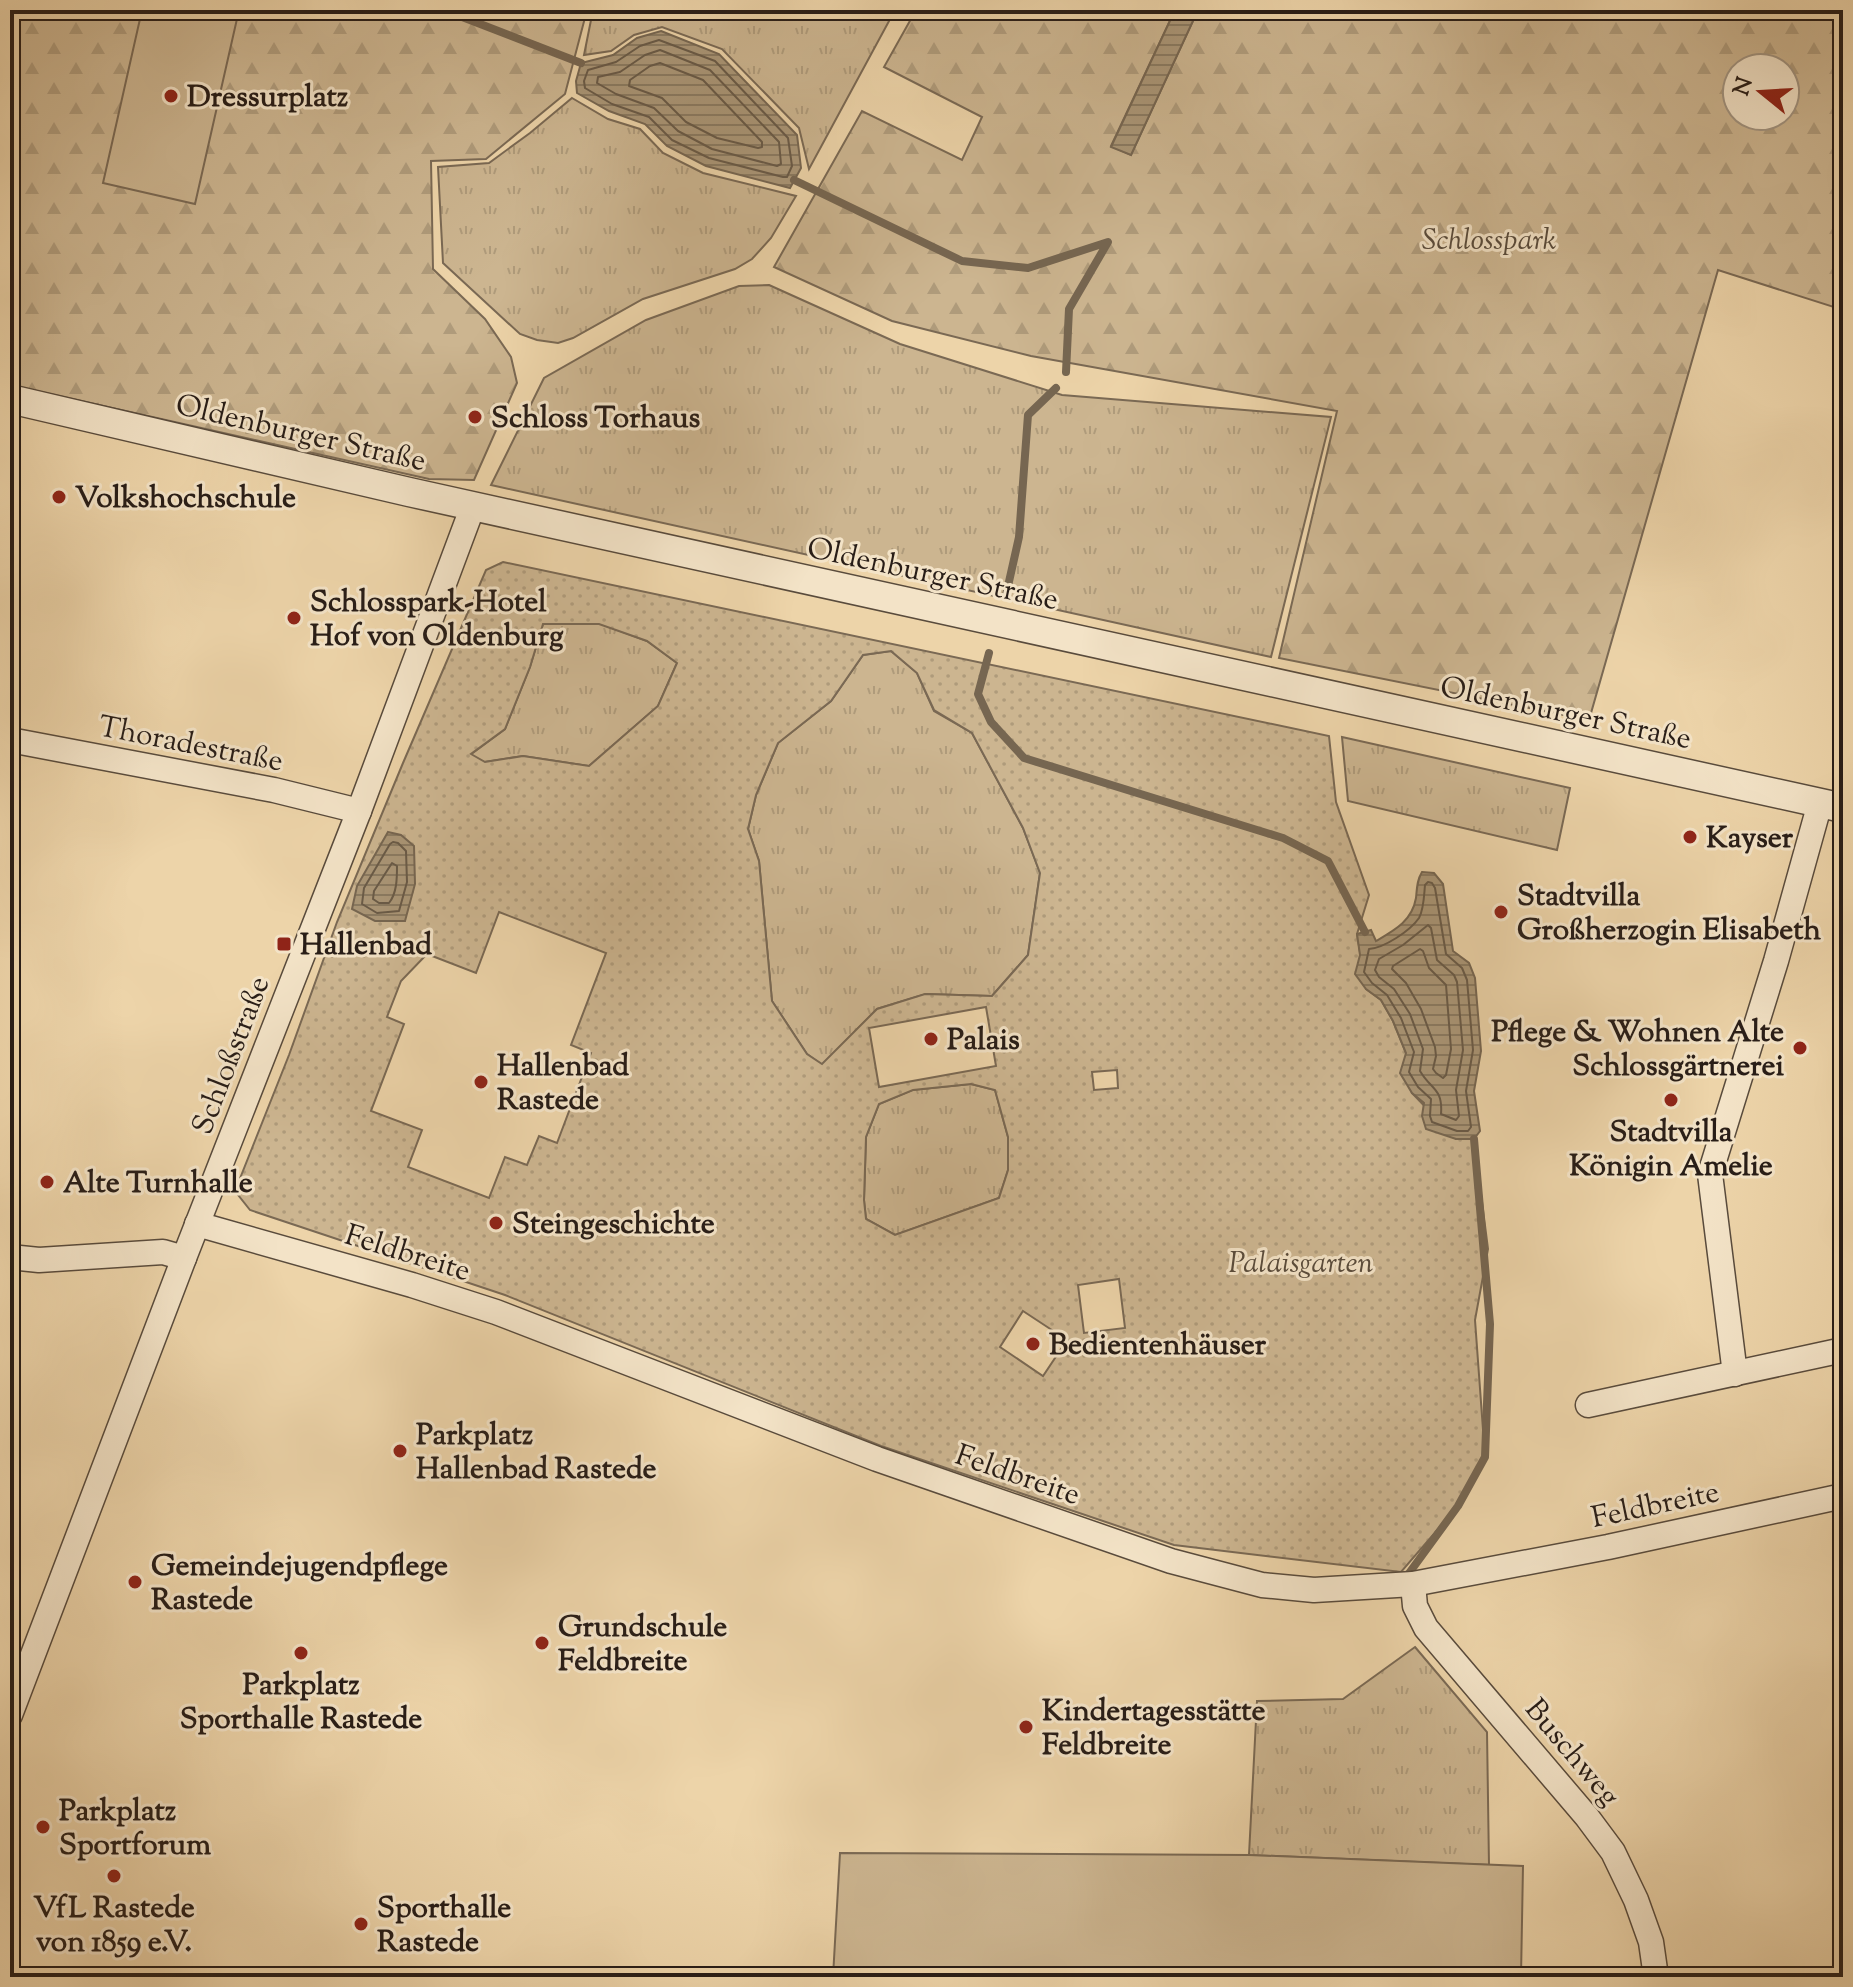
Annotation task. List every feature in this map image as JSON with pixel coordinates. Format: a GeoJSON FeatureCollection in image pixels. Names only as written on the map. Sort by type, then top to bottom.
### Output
{"type":"FeatureCollection","features":[{"type":"Feature","properties":{"kind":"street","name":"Oldenburger Straße"},"geometry":{"type":"LineString","coordinates":[[10,399],[473,506],[1832,806]]}},
{"type":"Feature","properties":{"kind":"street","name":"Schloßstraße"},"geometry":{"type":"LineString","coordinates":[[10,1715],[359,811],[473,506]]}},
{"type":"Feature","properties":{"kind":"street","name":"Thoradestraße"},"geometry":{"type":"LineString","coordinates":[[10,740],[274,790],[359,811]]}},
{"type":"Feature","properties":{"kind":"street"},"geometry":{"type":"LineString","coordinates":[[1735,1374],[1710,1174],[1776,961],[1832,806]]}},
{"type":"Feature","properties":{"kind":"street","name":"Feldbreite"},"geometry":{"type":"LineString","coordinates":[[197,1224],[496,1312],[877,1459],[1171,1561],[1262,1585],[1314,1590],[1413,1584],[1608,1547],[1843,1496]]}},
{"type":"Feature","properties":{"kind":"street"},"geometry":{"type":"LineString","coordinates":[[10,1257],[39,1260],[163,1252],[184,1258]]}},
{"type":"Feature","properties":{"kind":"street"},"geometry":{"type":"LineString","coordinates":[[1588,1405],[1843,1350]]}},
{"type":"Feature","properties":{"kind":"street","name":"Buschweg"},"geometry":{"type":"LineString","coordinates":[[1413,1584],[1415,1606],[1426,1628],[1587,1817],[1613,1852],[1636,1900],[1651,1942],[1656,1977]]}},
{"type":"Feature","properties":{"kind":"green space"},"geometry":{"type":"Polygon","coordinates":[[[10,10],[587,10],[565,94],[486,159],[431,161],[433,269],[485,319],[511,357],[517,383],[474,480],[429,479],[10,385],[10,10]]]}},
{"type":"Feature","properties":{"kind":"green space","name":"Dressurplatz"},"geometry":{"type":"Polygon","coordinates":[[[142,10],[239,10],[195,204],[103,183],[142,10]]]}},
{"type":"Feature","properties":{"kind":"green space"},"geometry":{"type":"Polygon","coordinates":[[[593,10],[895,10],[809,169],[799,128],[722,49],[662,27],[634,35],[611,51],[584,55],[593,10]]]}},
{"type":"Feature","properties":{"kind":"green space","name":"Schlosspark"},"geometry":{"type":"Polygon","coordinates":[[[916,10],[1175,10],[1111,146],[1131,155],[1198,10],[1832,10],[1843,15],[1843,310],[1718,270],[1589,720],[1279,658],[1337,411],[1031,356],[892,321],[774,267],[862,111],[962,160],[982,117],[884,67],[916,10]]]}},
{"type":"Feature","properties":{"kind":"green space"},"geometry":{"type":"Polygon","coordinates":[[[572,98],[608,119],[640,129],[663,153],[703,173],[796,196],[771,238],[752,259],[735,269],[643,299],[573,338],[558,343],[520,334],[443,263],[438,167],[489,163],[572,98]]]}},
{"type":"Feature","properties":{"kind":"green space"},"geometry":{"type":"Polygon","coordinates":[[[769,285],[900,344],[1062,395],[1331,417],[1271,657],[491,485],[544,378],[646,320],[739,286],[769,285]]]}},
{"type":"Feature","properties":{"kind":"green space","name":"Palaisgarten"},"geometry":{"type":"Polygon","coordinates":[[[503,562],[1329,736],[1336,802],[1369,895],[1357,934],[1366,989],[1381,1000],[1393,1021],[1406,1053],[1412,1093],[1456,1139],[1474,1139],[1488,1249],[1475,1320],[1485,1457],[1458,1506],[1401,1572],[1174,1545],[881,1446],[505,1295],[250,1210],[235,1191],[337,922],[486,570],[503,562]],[[543,624],[530,667],[505,729],[471,754],[485,762],[523,756],[589,766],[658,706],[677,663],[647,641],[599,624],[543,624]],[[891,651],[863,655],[831,701],[778,743],[756,795],[748,829],[759,861],[772,1001],[807,1054],[822,1064],[877,1009],[925,994],[992,996],[1028,955],[1040,873],[1023,828],[972,733],[934,710],[917,673],[891,651]],[[499,912],[476,973],[427,954],[401,981],[387,1017],[404,1024],[371,1111],[422,1130],[408,1167],[489,1198],[505,1157],[527,1165],[539,1136],[557,1143],[591,1053],[571,1045],[606,953],[499,912]],[[986,1007],[869,1028],[879,1087],[996,1066],[986,1007]],[[1117,1070],[1092,1072],[1094,1090],[1118,1088],[1117,1070]],[[971,1084],[913,1090],[879,1104],[866,1137],[866,1219],[895,1235],[999,1198],[1008,1170],[1008,1137],[995,1090],[971,1084]],[[1119,1279],[1078,1285],[1084,1333],[1125,1328],[1119,1279]],[[1023,1311],[1000,1347],[1043,1376],[1067,1340],[1023,1311]]]}},
{"type":"Feature","properties":{"kind":"green space"},"geometry":{"type":"Polygon","coordinates":[[[599,623],[647,641],[677,663],[658,706],[589,766],[523,756],[484,762],[470,755],[505,729],[530,667],[543,624],[599,623]]]}},
{"type":"Feature","properties":{"kind":"green space"},"geometry":{"type":"Polygon","coordinates":[[[891,651],[917,673],[934,711],[972,733],[1023,828],[1040,873],[1028,955],[992,996],[926,994],[877,1009],[822,1065],[807,1054],[772,1001],[759,861],[748,829],[756,795],[778,743],[831,701],[863,655],[891,651]]]}},
{"type":"Feature","properties":{"kind":"green space"},"geometry":{"type":"Polygon","coordinates":[[[1342,737],[1570,788],[1557,850],[1348,801],[1342,737]]]}},
{"type":"Feature","properties":{"kind":"green space"},"geometry":{"type":"Polygon","coordinates":[[[971,1084],[995,1090],[1008,1137],[1008,1170],[999,1198],[895,1235],[866,1219],[866,1137],[879,1104],[912,1090],[971,1084]]]}},
{"type":"Feature","properties":{"kind":"green space"},"geometry":{"type":"Polygon","coordinates":[[[1415,1647],[1487,1732],[1489,1865],[1249,1855],[1257,1701],[1343,1699],[1415,1647]]]}},
{"type":"Feature","properties":{"kind":"green space"},"geometry":{"type":"Polygon","coordinates":[[[840,1853],[1249,1855],[1523,1866],[1521,1977],[833,1977],[840,1853]]]}},
{"type":"Feature","properties":{"kind":"water"},"geometry":{"type":"Polygon","coordinates":[[[1175,10],[1198,10],[1131,155],[1111,147],[1175,10]]]}},
{"type":"Feature","properties":{"kind":"water"},"geometry":{"type":"Polygon","coordinates":[[[661,31],[719,54],[797,135],[801,168],[790,188],[706,166],[667,146],[645,124],[609,111],[577,93],[576,81],[581,63],[613,55],[637,38],[661,31]]]}},
{"type":"Feature","properties":{"kind":"water"},"geometry":{"type":"Polygon","coordinates":[[[388,832],[401,835],[414,846],[415,884],[405,921],[375,921],[352,909],[357,886],[388,832]]]}},
{"type":"Feature","properties":{"kind":"water"},"geometry":{"type":"Polygon","coordinates":[[[1422,872],[1434,873],[1443,884],[1453,951],[1469,963],[1475,978],[1481,1051],[1474,1091],[1480,1131],[1474,1139],[1456,1139],[1426,1129],[1422,1116],[1424,1103],[1412,1093],[1400,1073],[1406,1053],[1393,1021],[1381,1000],[1366,989],[1355,974],[1360,955],[1357,934],[1371,930],[1376,941],[1402,924],[1414,906],[1422,872]]]}},
{"type":"Feature","properties":{"kind":"waterway"},"geometry":{"type":"LineString","coordinates":[[444,10],[581,63]]}},
{"type":"Feature","properties":{"kind":"waterway"},"geometry":{"type":"LineString","coordinates":[[794,180],[962,261],[1028,268],[1108,242],[1069,309],[1066,372]]}},
{"type":"Feature","properties":{"kind":"waterway"},"geometry":{"type":"LineString","coordinates":[[1006,595],[1019,537],[1028,415],[1056,388]]}},
{"type":"Feature","properties":{"kind":"waterway"},"geometry":{"type":"LineString","coordinates":[[989,653],[978,694],[991,722],[1024,758],[1283,838],[1328,861],[1365,932]]}},
{"type":"Feature","properties":{"kind":"waterway"},"geometry":{"type":"LineString","coordinates":[[1407,1576],[1458,1506],[1485,1457],[1490,1324],[1474,1139]]}},
{"type":"Feature","properties":{"kind":"place","name":"Dressurplatz"},"geometry":{"type":"Point","coordinates":[171,96]}},
{"type":"Feature","properties":{"kind":"place","name":"Schloss Torhaus"},"geometry":{"type":"Point","coordinates":[475,417]}},
{"type":"Feature","properties":{"kind":"place","name":"Volkshochschule"},"geometry":{"type":"Point","coordinates":[59,497]}},
{"type":"Feature","properties":{"kind":"place","name":"Schlosspark-Hotel Hof von Oldenburg"},"geometry":{"type":"Point","coordinates":[294,618]}},
{"type":"Feature","properties":{"kind":"place","name":"Kayser"},"geometry":{"type":"Point","coordinates":[1690,837]}},
{"type":"Feature","properties":{"kind":"place","name":"Stadtvilla Großherzogin Elisabeth"},"geometry":{"type":"Point","coordinates":[1501,912]}},
{"type":"Feature","properties":{"kind":"place","name":"Hallenbad"},"geometry":{"type":"Point","coordinates":[284,944]}},
{"type":"Feature","properties":{"kind":"place","name":"Palais"},"geometry":{"type":"Point","coordinates":[931,1039]}},
{"type":"Feature","properties":{"kind":"place","name":"Pflege & Wohnen Alte Schlossgärtnerei"},"geometry":{"type":"Point","coordinates":[1800,1048]}},
{"type":"Feature","properties":{"kind":"place","name":"Hallenbad Rastede"},"geometry":{"type":"Point","coordinates":[481,1082]}},
{"type":"Feature","properties":{"kind":"place","name":"Stadtvilla Königin Amelie"},"geometry":{"type":"Point","coordinates":[1671,1100]}},
{"type":"Feature","properties":{"kind":"place","name":"Alte Turnhalle"},"geometry":{"type":"Point","coordinates":[47,1182]}},
{"type":"Feature","properties":{"kind":"place","name":"Steingeschichte"},"geometry":{"type":"Point","coordinates":[496,1223]}},
{"type":"Feature","properties":{"kind":"place","name":"Bedientenhäuser"},"geometry":{"type":"Point","coordinates":[1033,1344]}},
{"type":"Feature","properties":{"kind":"place","name":"Parkplatz Hallenbad Rastede"},"geometry":{"type":"Point","coordinates":[400,1451]}},
{"type":"Feature","properties":{"kind":"place","name":"Gemeindejugendpflege Rastede"},"geometry":{"type":"Point","coordinates":[135,1582]}},
{"type":"Feature","properties":{"kind":"place","name":"Grundschule Feldbreite"},"geometry":{"type":"Point","coordinates":[542,1643]}},
{"type":"Feature","properties":{"kind":"place","name":"Parkplatz Sporthalle Rastede"},"geometry":{"type":"Point","coordinates":[301,1653]}},
{"type":"Feature","properties":{"kind":"place","name":"Kindertagesstätte Feldbreite"},"geometry":{"type":"Point","coordinates":[1026,1727]}},
{"type":"Feature","properties":{"kind":"place","name":"Parkplatz Sportforum"},"geometry":{"type":"Point","coordinates":[43,1827]}},
{"type":"Feature","properties":{"kind":"place","name":"VfL Rastede von 1859 e.V."},"geometry":{"type":"Point","coordinates":[114,1876]}},
{"type":"Feature","properties":{"kind":"place","name":"Sporthalle Rastede"},"geometry":{"type":"Point","coordinates":[361,1924]}}]}
